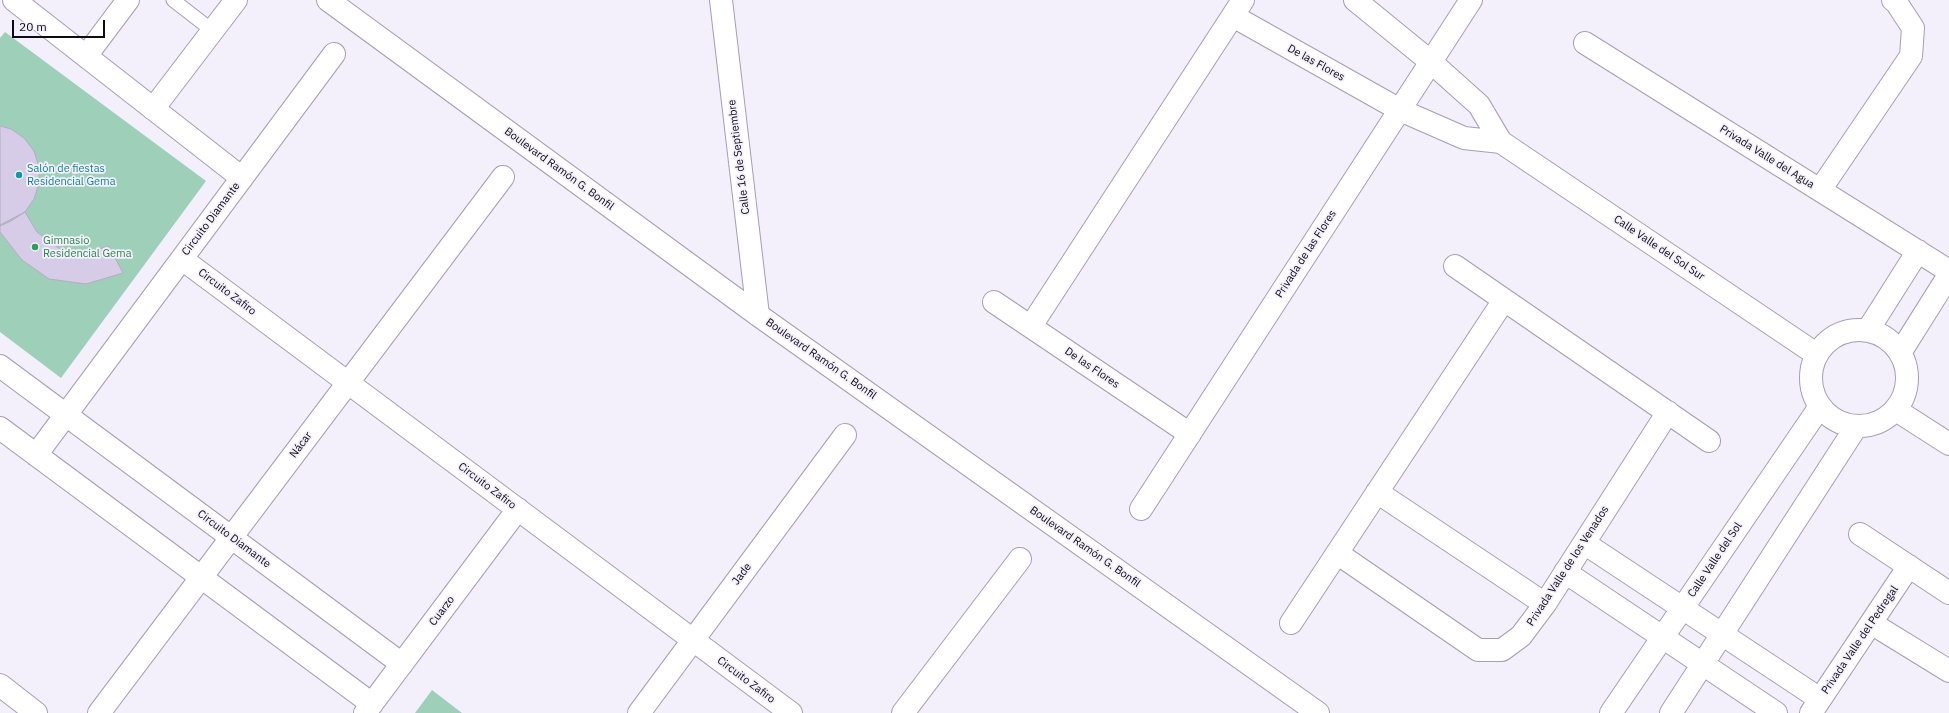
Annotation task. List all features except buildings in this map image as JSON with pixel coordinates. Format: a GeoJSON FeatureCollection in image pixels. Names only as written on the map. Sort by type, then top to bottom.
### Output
{"type":"FeatureCollection","features":[{"type":"Feature","properties":{"kind":"street","name":"Circuito Diamante"},"geometry":{"type":"LineString","coordinates":[[14,0],[242,178]]}},
{"type":"Feature","properties":{"kind":"street"},"geometry":{"type":"LineString","coordinates":[[86,56],[128,0]]}},
{"type":"Feature","properties":{"kind":"street"},"geometry":{"type":"LineString","coordinates":[[153,109],[236,0]]}},
{"type":"Feature","properties":{"kind":"street","name":"Boulevard Ramón G. Bonfil"},"geometry":{"type":"LineString","coordinates":[[328,0],[758,314],[1318,713]]}},
{"type":"Feature","properties":{"kind":"street","name":"Calle 16 de Septiembre"},"geometry":{"type":"LineString","coordinates":[[721,0],[758,314]]}},
{"type":"Feature","properties":{"kind":"street"},"geometry":{"type":"LineString","coordinates":[[1355,0],[1431,62]]}},
{"type":"Feature","properties":{"kind":"street","name":"Privada de las Flores"},"geometry":{"type":"LineString","coordinates":[[1141,509],[1471,0]]}},
{"type":"Feature","properties":{"kind":"street"},"geometry":{"type":"LineString","coordinates":[[1820,190],[1911,56],[1912,28],[1896,2],[1893,0]]}},
{"type":"Feature","properties":{"kind":"street"},"geometry":{"type":"LineString","coordinates":[[1031,326],[1238,8]]}},
{"type":"Feature","properties":{"kind":"street","name":"De las Flores"},"geometry":{"type":"LineString","coordinates":[[1238,8],[1400,110]]}},
{"type":"Feature","properties":{"kind":"street","name":"Privada Valle del Agua"},"geometry":{"type":"LineString","coordinates":[[1585,43],[1918,251],[1949,272]]}},
{"type":"Feature","properties":{"kind":"street","name":"Circuito Diamante"},"geometry":{"type":"LineString","coordinates":[[36,455],[334,54]]}},
{"type":"Feature","properties":{"kind":"street","name":"Calle Valle del Sol Sur"},"geometry":{"type":"LineString","coordinates":[[1431,62],[1479,105],[1501,142],[1816,354]]}},
{"type":"Feature","properties":{"kind":"street","name":"Calle Valle del Sol Sur"},"geometry":{"type":"LineString","coordinates":[[1400,110],[1464,138],[1501,142]]}},
{"type":"Feature","properties":{"kind":"street","name":"Nácar"},"geometry":{"type":"LineString","coordinates":[[99,713],[503,177]]}},
{"type":"Feature","properties":{"kind":"street"},"geometry":{"type":"LineString","coordinates":[[1868,330],[1918,251]]}},
{"type":"Feature","properties":{"kind":"street","name":"Circuito Zafiro"},"geometry":{"type":"LineString","coordinates":[[182,259],[791,713]]}},
{"type":"Feature","properties":{"kind":"street"},"geometry":{"type":"LineString","coordinates":[[1455,266],[1709,441]]}},
{"type":"Feature","properties":{"kind":"street"},"geometry":{"type":"LineString","coordinates":[[1900,353],[1949,275]]}},
{"type":"Feature","properties":{"kind":"street"},"geometry":{"type":"LineString","coordinates":[[1291,623],[1504,300]]}},
{"type":"Feature","properties":{"kind":"street","name":"De las Flores"},"geometry":{"type":"LineString","coordinates":[[994,302],[1190,434]]}},
{"type":"Feature","properties":{"kind":"street"},"geometry":{"type":"LineString","coordinates":[[1847,330],[1868,330],[1886,338],[1900,353],[1907,372],[1905,392],[1896,410],[1880,422],[1856,427],[1840,423],[1819,408],[1812,394],[1810,374],[1816,354],[1829,339],[1847,330]]}},
{"type":"Feature","properties":{"kind":"street","name":"Circuito Diamante"},"geometry":{"type":"LineString","coordinates":[[0,366],[402,664]]}},
{"type":"Feature","properties":{"kind":"street","name":"Calle Valle del Sol"},"geometry":{"type":"LineString","coordinates":[[1611,713],[1819,408]]}},
{"type":"Feature","properties":{"kind":"street"},"geometry":{"type":"LineString","coordinates":[[1896,410],[1949,444]]}},
{"type":"Feature","properties":{"kind":"street","name":"Privada Valle de los Venados"},"geometry":{"type":"LineString","coordinates":[[1337,553],[1478,650],[1502,650],[1521,636],[1545,604],[1668,412]]}},
{"type":"Feature","properties":{"kind":"street"},"geometry":{"type":"LineString","coordinates":[[1671,713],[1856,427]]}},
{"type":"Feature","properties":{"kind":"street"},"geometry":{"type":"LineString","coordinates":[[0,428],[202,578],[368,709]]}},
{"type":"Feature","properties":{"kind":"street","name":"Jade"},"geometry":{"type":"LineString","coordinates":[[638,713],[845,434]]}},
{"type":"Feature","properties":{"kind":"street"},"geometry":{"type":"LineString","coordinates":[[1377,492],[1545,604]]}},
{"type":"Feature","properties":{"kind":"street","name":"Cuarzo"},"geometry":{"type":"LineString","coordinates":[[368,709],[518,509]]}},
{"type":"Feature","properties":{"kind":"street"},"geometry":{"type":"LineString","coordinates":[[1860,534],[1949,593]]}},
{"type":"Feature","properties":{"kind":"street"},"geometry":{"type":"LineString","coordinates":[[1584,542],[1722,634],[1816,706]]}},
{"type":"Feature","properties":{"kind":"street"},"geometry":{"type":"LineString","coordinates":[[903,713],[1020,558]]}},
{"type":"Feature","properties":{"kind":"street","name":"Privada Valle del Pedregal"},"geometry":{"type":"LineString","coordinates":[[1816,706],[1909,566]]}},
{"type":"Feature","properties":{"kind":"street"},"geometry":{"type":"LineString","coordinates":[[1565,572],[1776,713]]}},
{"type":"Feature","properties":{"kind":"street"},"geometry":{"type":"LineString","coordinates":[[1871,623],[1949,671]]}},
{"type":"Feature","properties":{"kind":"street"},"geometry":{"type":"LineString","coordinates":[[0,685],[36,713]]}},
{"type":"Feature","properties":{"kind":"lane"},"geometry":{"type":"LineString","coordinates":[[173,0],[212,31]]}},
{"type":"Feature","properties":{"kind":"green space"},"geometry":{"type":"Polygon","coordinates":[[[5,32],[206,181],[61,378],[0,332],[0,38],[5,32]]]}},
{"type":"Feature","properties":{"kind":"green space"},"geometry":{"type":"Polygon","coordinates":[[[432,690],[462,713],[415,713],[432,690]]]}},
{"type":"Feature","properties":{"kind":"place","name":"Salón de fiestas Residencial Gema"},"geometry":{"type":"Point","coordinates":[19,175]}},
{"type":"Feature","properties":{"kind":"place","name":"Gimnasio Residencial Gema"},"geometry":{"type":"Point","coordinates":[35,247]}}]}
